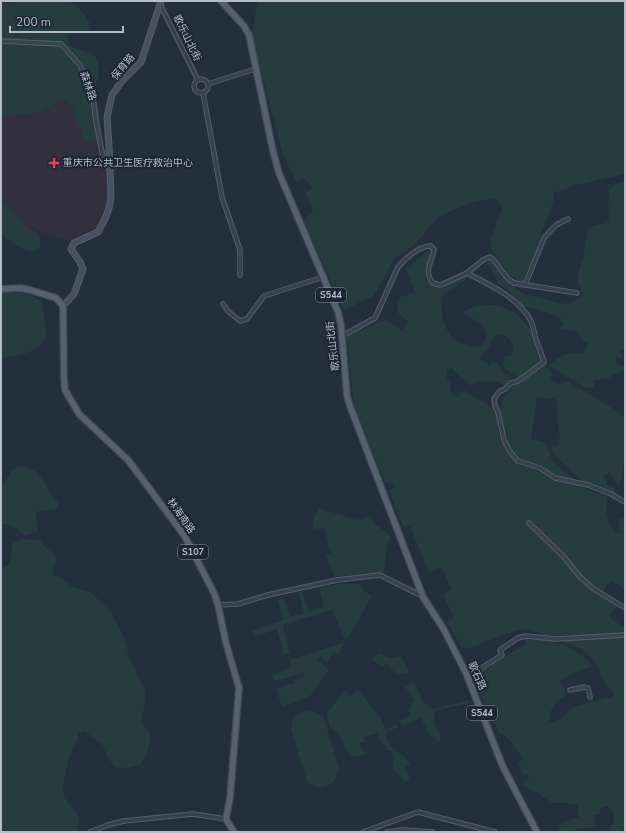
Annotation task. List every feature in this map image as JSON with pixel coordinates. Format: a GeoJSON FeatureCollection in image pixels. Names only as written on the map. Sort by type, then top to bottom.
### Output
{"type":"FeatureCollection","features":[{"type":"Feature","properties":{"kind":"main road","name":"歌乐山北街"},"geometry":{"type":"LineString","coordinates":[[221,1],[244,26],[248,34],[279,173],[338,312],[350,406],[423,597]]}},
{"type":"Feature","properties":{"kind":"main road","name":"保育路"},"geometry":{"type":"LineString","coordinates":[[63,306],[74,294],[83,269],[71,249],[74,243],[98,232],[109,208],[111,196],[107,117],[112,95],[122,81],[141,62],[160,2]]}},
{"type":"Feature","properties":{"kind":"main road"},"geometry":{"type":"LineString","coordinates":[[1,289],[21,288],[30,290],[56,298],[63,306]]}},
{"type":"Feature","properties":{"kind":"main road","name":"林海南路"},"geometry":{"type":"LineString","coordinates":[[63,306],[65,390],[79,414],[128,460],[184,536],[214,593],[239,688],[230,798],[226,819]]}},
{"type":"Feature","properties":{"kind":"main road","name":"歌石路"},"geometry":{"type":"LineString","coordinates":[[423,597],[443,628],[471,684],[503,767],[537,832]]}},
{"type":"Feature","properties":{"kind":"main road"},"geometry":{"type":"LineString","coordinates":[[226,819],[234,832]]}},
{"type":"Feature","properties":{"kind":"street","name":"歌乐山北街"},"geometry":{"type":"LineString","coordinates":[[160,2],[198,80],[195,83],[194,88],[197,92],[202,93],[222,197],[240,250],[240,275]]}},
{"type":"Feature","properties":{"kind":"street","name":"森林路"},"geometry":{"type":"LineString","coordinates":[[1,41],[61,44],[80,65],[93,96],[96,122],[103,157],[109,169]]}},
{"type":"Feature","properties":{"kind":"street"},"geometry":{"type":"LineString","coordinates":[[208,84],[255,69]]}},
{"type":"Feature","properties":{"kind":"street"},"geometry":{"type":"LineString","coordinates":[[198,80],[205,80],[208,84]]}},
{"type":"Feature","properties":{"kind":"street"},"geometry":{"type":"LineString","coordinates":[[202,93],[207,90],[208,84]]}},
{"type":"Feature","properties":{"kind":"street"},"geometry":{"type":"LineString","coordinates":[[525,285],[544,238],[556,225],[568,219]]}},
{"type":"Feature","properties":{"kind":"street"},"geometry":{"type":"LineString","coordinates":[[342,336],[375,318],[398,267],[402,262],[422,248],[432,246],[434,250],[428,266],[429,277],[433,283],[440,285],[455,280],[467,273],[483,260],[490,257],[494,259],[508,280],[514,283],[577,293]]}},
{"type":"Feature","properties":{"kind":"street"},"geometry":{"type":"LineString","coordinates":[[467,273],[491,285],[521,308],[530,320],[544,362],[518,381],[511,383],[499,392],[494,399],[504,440],[509,450],[518,461],[540,468],[555,478],[588,485],[625,501]]}},
{"type":"Feature","properties":{"kind":"street"},"geometry":{"type":"LineString","coordinates":[[223,304],[228,311],[240,321],[247,319],[264,296],[272,292],[323,277]]}},
{"type":"Feature","properties":{"kind":"street"},"geometry":{"type":"LineString","coordinates":[[529,523],[563,556],[581,578],[594,589],[625,608]]}},
{"type":"Feature","properties":{"kind":"street"},"geometry":{"type":"LineString","coordinates":[[218,606],[238,604],[268,595],[337,580],[380,575],[423,597]]}},
{"type":"Feature","properties":{"kind":"street"},"geometry":{"type":"LineString","coordinates":[[471,684],[483,667],[502,655],[500,650],[518,638],[526,636],[556,639],[625,635]]}},
{"type":"Feature","properties":{"kind":"street"},"geometry":{"type":"LineString","coordinates":[[570,690],[585,687],[588,688],[590,697]]}},
{"type":"Feature","properties":{"kind":"street"},"geometry":{"type":"LineString","coordinates":[[363,832],[418,812],[495,832]]}},
{"type":"Feature","properties":{"kind":"street"},"geometry":{"type":"LineString","coordinates":[[90,832],[124,821],[193,814],[226,819]]}},
{"type":"Feature","properties":{"kind":"street"},"geometry":{"type":"LineString","coordinates":[[387,832],[402,830],[433,832]]}},
{"type":"Feature","properties":{"kind":"shaded area","name":"重庆市公共卫生医疗救治中心"},"geometry":{"type":"Polygon","coordinates":[[[88,90],[112,180],[113,202],[109,218],[94,228],[76,236],[69,242],[1,217],[1,109],[88,90]]]}},
{"type":"Feature","properties":{"kind":"green space"},"geometry":{"type":"Polygon","coordinates":[[[21,1],[66,1],[79,8],[86,16],[91,30],[85,32],[72,32],[67,36],[70,46],[86,52],[91,52],[96,58],[99,66],[98,78],[94,90],[101,132],[96,139],[89,141],[83,136],[75,112],[67,100],[60,100],[45,110],[10,116],[1,120],[1,4],[21,1]]]}},
{"type":"Feature","properties":{"kind":"green space"},"geometry":{"type":"Polygon","coordinates":[[[257,1],[625,1],[625,174],[576,185],[554,193],[553,202],[523,283],[509,275],[491,248],[491,237],[502,210],[501,204],[496,200],[489,199],[471,203],[439,216],[414,245],[393,260],[373,296],[344,310],[303,219],[313,213],[306,193],[312,188],[305,178],[296,181],[283,155],[256,53],[253,32],[257,1]]]}},
{"type":"Feature","properties":{"kind":"green space"},"geometry":{"type":"Polygon","coordinates":[[[625,182],[625,350],[618,352],[622,354],[622,357],[615,359],[616,363],[620,366],[625,366],[625,369],[608,378],[594,380],[594,388],[584,387],[552,368],[550,364],[564,355],[585,351],[589,343],[582,340],[577,331],[562,330],[559,328],[564,325],[559,317],[543,311],[525,307],[514,298],[508,290],[499,285],[490,267],[487,265],[487,262],[492,262],[502,277],[524,294],[564,304],[573,302],[583,296],[578,281],[588,230],[594,226],[607,223],[609,218],[609,189],[616,184],[625,182]]]}},
{"type":"Feature","properties":{"kind":"green space"},"geometry":{"type":"Polygon","coordinates":[[[1,202],[15,212],[18,219],[22,223],[37,233],[41,243],[39,249],[35,251],[26,250],[10,241],[1,233],[1,202]]]}},
{"type":"Feature","properties":{"kind":"green space"},"geometry":{"type":"Polygon","coordinates":[[[430,250],[431,252],[426,265],[425,273],[426,278],[431,284],[435,286],[444,286],[467,276],[464,281],[444,295],[442,300],[441,306],[445,326],[453,338],[465,345],[481,347],[485,341],[486,331],[479,323],[465,314],[464,311],[483,305],[492,305],[510,310],[525,322],[531,331],[542,359],[552,375],[550,380],[559,384],[568,381],[612,408],[625,418],[624,465],[621,482],[618,486],[610,472],[603,475],[608,486],[613,487],[616,495],[582,481],[555,456],[551,445],[558,446],[560,438],[557,419],[557,402],[553,398],[537,397],[531,438],[533,440],[546,443],[552,460],[577,482],[557,477],[540,465],[521,459],[510,446],[501,416],[502,402],[514,385],[522,381],[503,365],[505,356],[508,357],[512,355],[514,349],[507,337],[498,334],[481,357],[481,360],[490,366],[491,362],[497,363],[504,373],[512,377],[504,386],[500,383],[492,381],[470,385],[451,368],[447,371],[447,379],[452,383],[449,388],[453,395],[457,397],[465,391],[496,411],[499,435],[509,453],[520,466],[529,467],[555,481],[575,485],[607,497],[607,517],[616,534],[622,531],[618,525],[619,519],[622,518],[625,521],[625,590],[611,580],[601,595],[617,606],[609,617],[625,628],[625,633],[547,636],[529,629],[518,630],[466,649],[461,646],[447,622],[454,618],[443,594],[452,590],[441,567],[429,573],[410,526],[403,527],[389,491],[396,487],[393,482],[385,483],[354,406],[347,339],[348,336],[379,322],[387,321],[402,330],[408,321],[398,313],[397,306],[400,297],[415,293],[406,268],[430,250]]]}},
{"type":"Feature","properties":{"kind":"green space"},"geometry":{"type":"Polygon","coordinates":[[[1,293],[18,293],[29,295],[39,300],[43,304],[46,332],[45,339],[30,352],[1,358],[1,293]]]}},
{"type":"Feature","properties":{"kind":"green space"},"geometry":{"type":"Polygon","coordinates":[[[20,466],[32,469],[40,476],[57,501],[59,508],[36,512],[38,531],[26,535],[22,534],[13,526],[1,524],[1,486],[11,470],[20,466]]]}},
{"type":"Feature","properties":{"kind":"green space"},"geometry":{"type":"Polygon","coordinates":[[[319,508],[357,520],[370,516],[375,524],[391,536],[388,541],[384,572],[335,577],[326,555],[331,553],[324,528],[313,529],[313,520],[319,508]]]}},
{"type":"Feature","properties":{"kind":"green space"},"geometry":{"type":"Polygon","coordinates":[[[22,539],[40,540],[56,557],[52,574],[64,580],[73,587],[90,592],[111,612],[123,635],[130,659],[145,691],[145,705],[141,718],[142,724],[149,731],[150,741],[147,754],[141,764],[128,768],[115,767],[107,756],[102,743],[94,739],[85,731],[78,733],[78,738],[69,758],[63,785],[64,797],[79,817],[75,832],[1,832],[1,568],[8,566],[13,543],[22,539]]]}},
{"type":"Feature","properties":{"kind":"green space"},"geometry":{"type":"Polygon","coordinates":[[[338,584],[361,584],[364,591],[372,596],[348,638],[344,639],[333,610],[284,624],[283,628],[290,653],[284,654],[277,629],[254,637],[252,630],[283,620],[277,599],[284,598],[290,617],[304,613],[299,592],[302,591],[309,612],[324,607],[319,588],[338,584]]]}},
{"type":"Feature","properties":{"kind":"green space"},"geometry":{"type":"Polygon","coordinates":[[[625,637],[624,828],[618,832],[611,832],[610,827],[614,823],[613,810],[607,806],[599,810],[600,814],[594,815],[596,827],[576,829],[577,832],[555,832],[560,831],[559,825],[563,822],[579,817],[578,805],[554,803],[542,797],[539,793],[521,785],[529,778],[529,776],[523,774],[518,764],[524,758],[507,737],[499,733],[477,686],[486,669],[503,657],[525,646],[526,639],[548,640],[568,647],[579,653],[592,666],[562,678],[561,682],[566,696],[559,700],[552,709],[549,721],[553,722],[565,716],[571,708],[605,698],[612,698],[614,694],[611,688],[607,687],[594,660],[581,649],[561,641],[625,637]]]}},
{"type":"Feature","properties":{"kind":"green space"},"geometry":{"type":"Polygon","coordinates":[[[345,642],[338,655],[334,652],[327,662],[320,656],[317,660],[329,670],[311,695],[282,707],[276,688],[295,683],[295,680],[305,677],[303,673],[274,681],[274,674],[291,667],[290,660],[345,642]]]}},
{"type":"Feature","properties":{"kind":"green space"},"geometry":{"type":"Polygon","coordinates":[[[381,653],[391,658],[401,656],[410,673],[397,675],[387,664],[381,666],[372,659],[381,653]]]}},
{"type":"Feature","properties":{"kind":"green space"},"geometry":{"type":"Polygon","coordinates":[[[414,683],[421,696],[422,703],[425,703],[428,707],[434,709],[468,700],[469,703],[442,709],[436,712],[434,718],[440,736],[440,742],[437,742],[434,736],[432,737],[429,734],[421,718],[402,726],[399,721],[411,715],[409,710],[414,700],[405,687],[414,683]]]}},
{"type":"Feature","properties":{"kind":"green space"},"geometry":{"type":"Polygon","coordinates":[[[345,690],[351,696],[358,690],[380,717],[386,730],[396,724],[398,727],[387,732],[387,739],[392,747],[407,759],[410,764],[405,767],[410,779],[405,781],[393,770],[392,750],[388,750],[387,746],[380,742],[378,733],[363,737],[366,741],[360,743],[362,750],[367,752],[367,755],[350,756],[338,734],[330,727],[326,712],[329,711],[345,690]]]}},
{"type":"Feature","properties":{"kind":"green space"},"geometry":{"type":"Polygon","coordinates":[[[310,710],[323,716],[339,767],[335,779],[327,786],[322,787],[312,785],[307,781],[291,730],[292,721],[294,718],[302,712],[310,710]]]}},
{"type":"Feature","properties":{"kind":"place","name":"重庆市公共卫生医疗救治中心"},"geometry":{"type":"Point","coordinates":[54,163]}}]}
